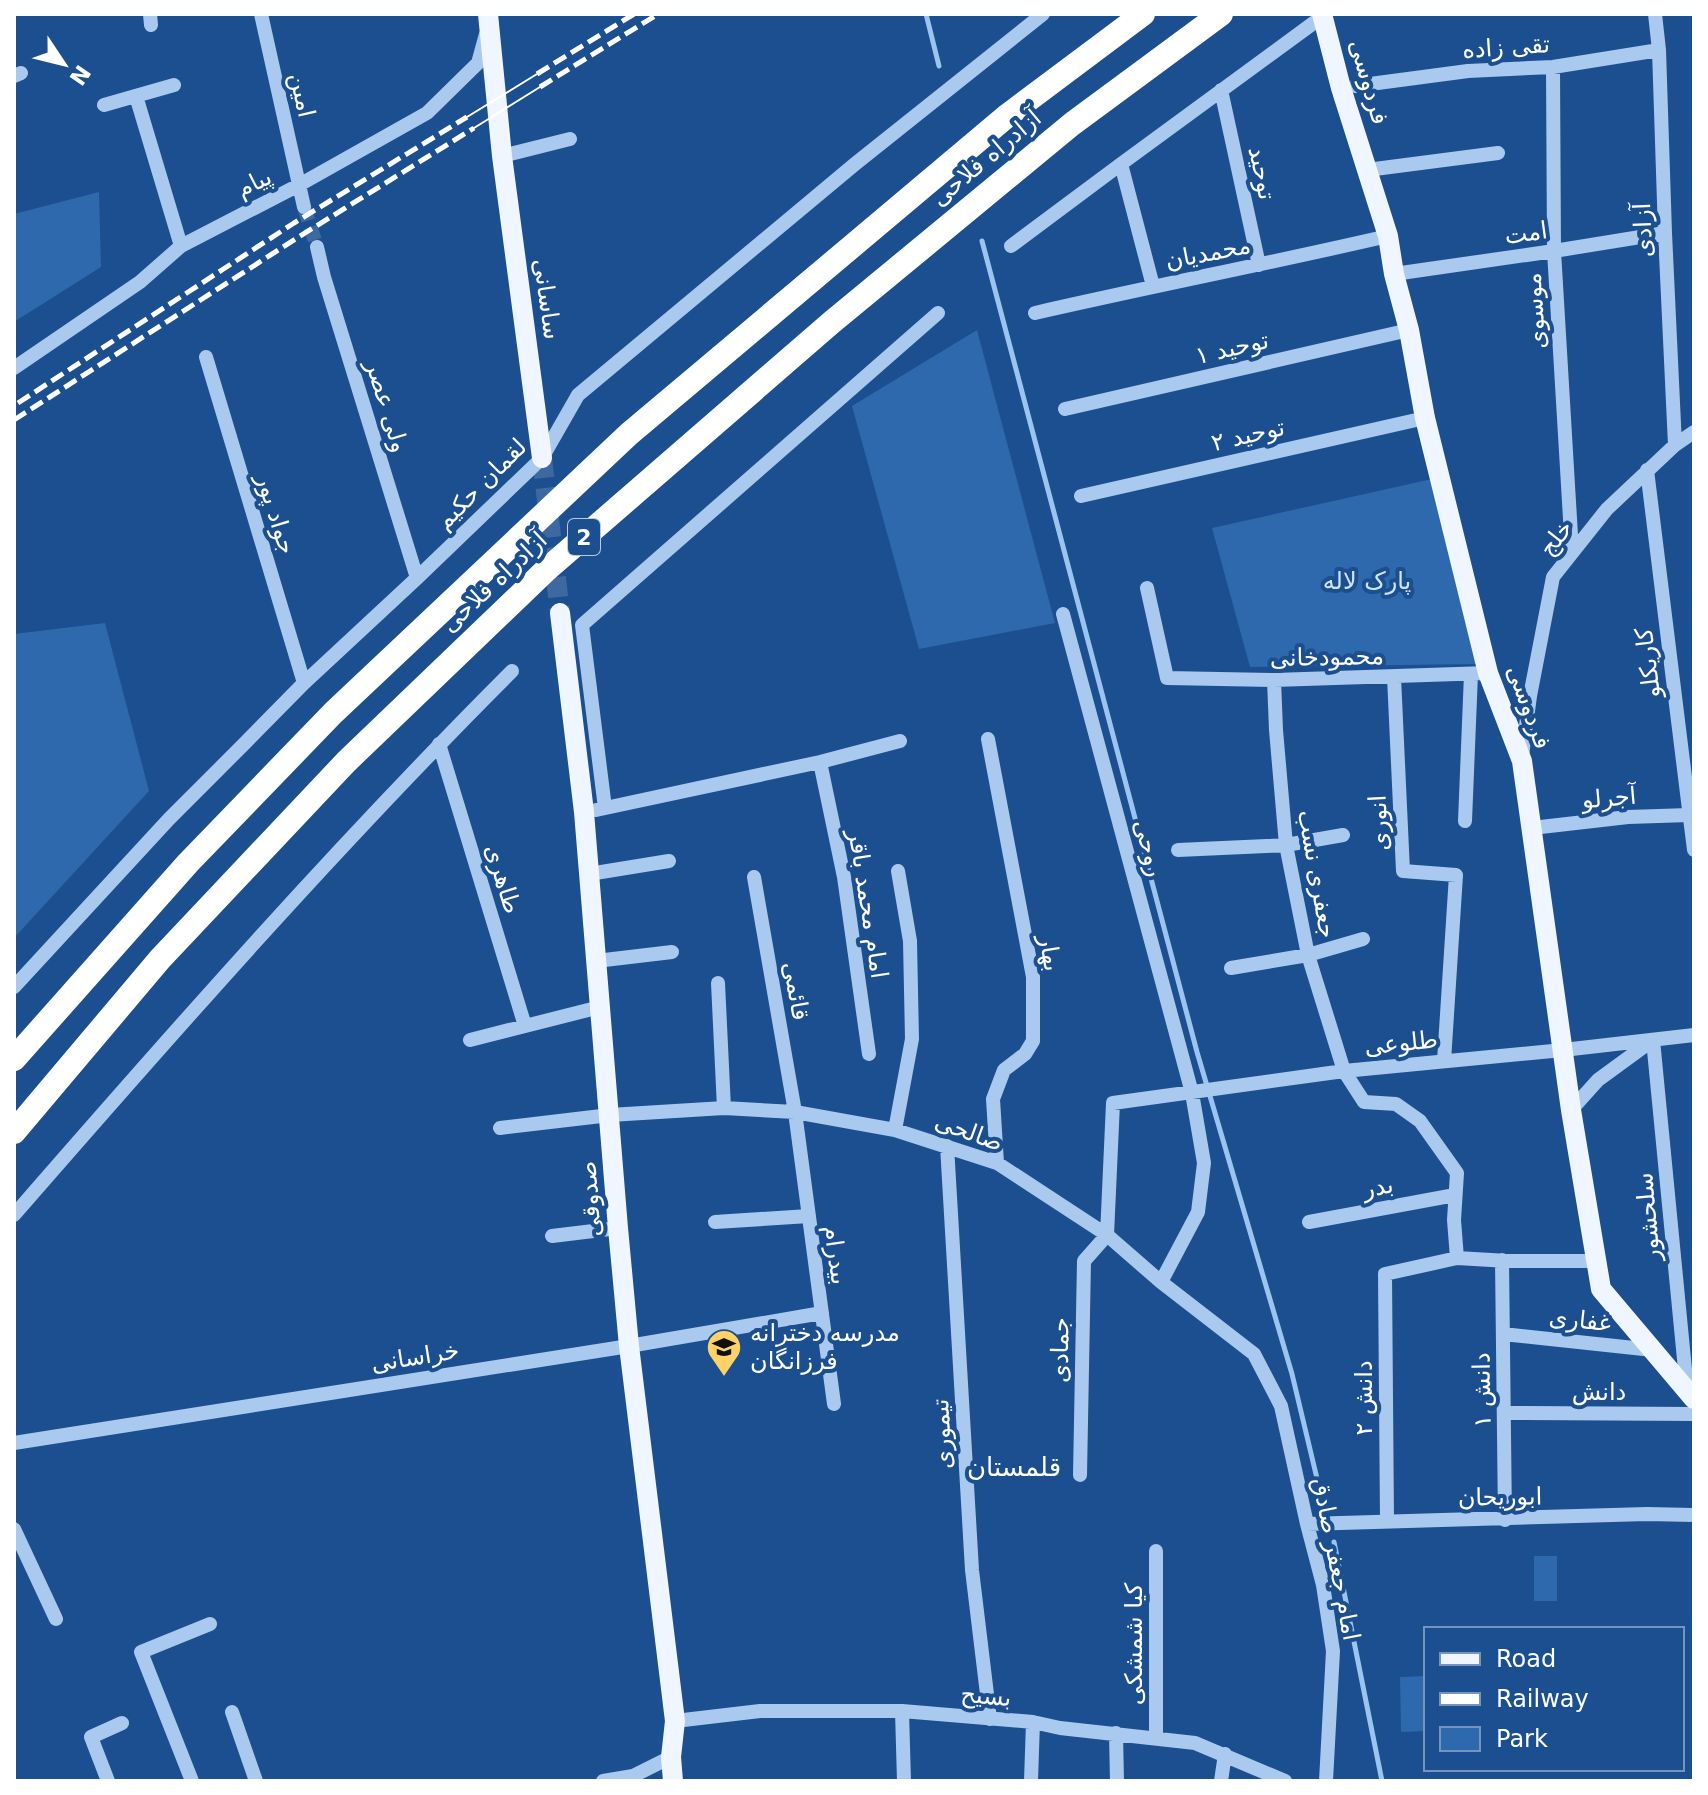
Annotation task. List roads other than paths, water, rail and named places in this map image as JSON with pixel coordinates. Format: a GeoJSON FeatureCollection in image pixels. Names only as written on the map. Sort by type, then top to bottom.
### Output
{"type":"FeatureCollection","features":[{"type":"Feature","properties":{"kind":"highway","name":"آزادراه فلاحی"},"geometry":{"type":"LineString","coordinates":[[14,1059],[188,863],[333,713],[629,434],[1008,115],[1143,14]]}},
{"type":"Feature","properties":{"kind":"highway","name":"آزادراه فلاحی"},"geometry":{"type":"LineString","coordinates":[[14,1132],[160,959],[324,785],[545,571],[832,322],[1060,133],[1221,14]]}},
{"type":"Feature","properties":{"kind":"main road","name":"فردوسی"},"geometry":{"type":"LineString","coordinates":[[1323,15],[1341,88],[1388,236],[1479,674],[1522,761],[1571,1110],[1601,1289],[1690,1395]]}},
{"type":"Feature","properties":{"kind":"main road","name":"ساسانی"},"geometry":{"type":"LineString","coordinates":[[489,18],[501,152],[542,458]]}},
{"type":"Feature","properties":{"kind":"main road","name":"صدوقی"},"geometry":{"type":"LineString","coordinates":[[560,613],[584,812],[629,1346],[675,1721],[671,1757],[673,1781]]}},
{"type":"Feature","properties":{"kind":"street","name":"امین"},"geometry":{"type":"LineString","coordinates":[[261,14],[304,207]]}},
{"type":"Feature","properties":{"kind":"street","name":"لقمان حکیم"},"geometry":{"type":"LineString","coordinates":[[14,987],[169,819],[304,683],[542,458],[578,395],[855,164],[1043,14]]}},
{"type":"Feature","properties":{"kind":"street","name":"آزادی"},"geometry":{"type":"LineString","coordinates":[[1655,14],[1675,445]]}},
{"type":"Feature","properties":{"kind":"street"},"geometry":{"type":"LineString","coordinates":[[1011,246],[1323,15]]}},
{"type":"Feature","properties":{"kind":"street","name":"پیام"},"geometry":{"type":"LineString","coordinates":[[14,368],[140,282],[181,246],[299,185],[427,113],[478,63],[489,18]]}},
{"type":"Feature","properties":{"kind":"street","name":"تقی زاده"},"geometry":{"type":"LineString","coordinates":[[1355,86],[1468,71],[1553,67],[1659,50]]}},
{"type":"Feature","properties":{"kind":"street","name":"موسوی"},"geometry":{"type":"LineString","coordinates":[[1553,67],[1554,251],[1572,552]]}},
{"type":"Feature","properties":{"kind":"street"},"geometry":{"type":"LineString","coordinates":[[104,105],[174,85]]}},
{"type":"Feature","properties":{"kind":"street","name":"توحید"},"geometry":{"type":"LineString","coordinates":[[1221,90],[1259,265]]}},
{"type":"Feature","properties":{"kind":"street"},"geometry":{"type":"LineString","coordinates":[[136,96],[181,246]]}},
{"type":"Feature","properties":{"kind":"street"},"geometry":{"type":"LineString","coordinates":[[501,152],[570,139]]}},
{"type":"Feature","properties":{"kind":"street"},"geometry":{"type":"LineString","coordinates":[[1367,170],[1498,153]]}},
{"type":"Feature","properties":{"kind":"street"},"geometry":{"type":"LineString","coordinates":[[1121,164],[1153,286]]}},
{"type":"Feature","properties":{"kind":"street","name":"امت"},"geometry":{"type":"LineString","coordinates":[[1394,274],[1665,233]]}},
{"type":"Feature","properties":{"kind":"street","name":"محمدیان"},"geometry":{"type":"LineString","coordinates":[[1035,313],[1388,236]]}},
{"type":"Feature","properties":{"kind":"street","name":"ولی عصر"},"geometry":{"type":"LineString","coordinates":[[317,247],[417,578]]}},
{"type":"Feature","properties":{"kind":"street"},"geometry":{"type":"LineString","coordinates":[[605,808],[582,625],[938,313]]}},
{"type":"Feature","properties":{"kind":"street","name":"توحید ۱"},"geometry":{"type":"LineString","coordinates":[[1065,409],[1409,330]]}},
{"type":"Feature","properties":{"kind":"street","name":"جواد پور"},"geometry":{"type":"LineString","coordinates":[[206,357],[304,683]]}},
{"type":"Feature","properties":{"kind":"street","name":"توحید ۲"},"geometry":{"type":"LineString","coordinates":[[1081,496],[1425,418]]}},
{"type":"Feature","properties":{"kind":"street","name":"خلج"},"geometry":{"type":"LineString","coordinates":[[1522,761],[1530,696],[1553,577],[1607,509],[1675,445],[1694,432]]}},
{"type":"Feature","properties":{"kind":"street","name":"کاریکلو"},"geometry":{"type":"LineString","coordinates":[[1647,470],[1694,850]]}},
{"type":"Feature","properties":{"kind":"street","name":"محمودخانی"},"geometry":{"type":"LineString","coordinates":[[1147,588],[1167,678],[1274,680],[1479,674]]}},
{"type":"Feature","properties":{"kind":"street","name":"روحی"},"geometry":{"type":"LineString","coordinates":[[1063,614],[1192,1093],[1204,1163],[1198,1212],[1161,1282]]}},
{"type":"Feature","properties":{"kind":"street"},"geometry":{"type":"LineString","coordinates":[[14,1215],[225,975],[439,744],[512,671]]}},
{"type":"Feature","properties":{"kind":"street"},"geometry":{"type":"LineString","coordinates":[[1465,821],[1479,674]]}},
{"type":"Feature","properties":{"kind":"street","name":"انوری"},"geometry":{"type":"LineString","coordinates":[[1394,677],[1403,871],[1456,875],[1444,1061]]}},
{"type":"Feature","properties":{"kind":"street","name":"جعفری نسب"},"geometry":{"type":"LineString","coordinates":[[1274,680],[1286,845],[1308,955],[1344,1071],[1364,1102],[1396,1104],[1420,1121],[1457,1173],[1455,1195]]}},
{"type":"Feature","properties":{"kind":"street","name":"بهار"},"geometry":{"type":"LineString","coordinates":[[988,739],[1033,977],[1033,1041],[1025,1054],[1004,1070],[993,1099],[997,1163]]}},
{"type":"Feature","properties":{"kind":"street"},"geometry":{"type":"LineString","coordinates":[[584,812],[820,762],[900,741]]}},
{"type":"Feature","properties":{"kind":"street","name":"طاهری"},"geometry":{"type":"LineString","coordinates":[[439,744],[525,1026]]}},
{"type":"Feature","properties":{"kind":"street","name":"امام محمد باقر"},"geometry":{"type":"LineString","coordinates":[[820,762],[844,877],[869,1054]]}},
{"type":"Feature","properties":{"kind":"street","name":"آجرلو"},"geometry":{"type":"LineString","coordinates":[[1532,828],[1628,817],[1689,815]]}},
{"type":"Feature","properties":{"kind":"street"},"geometry":{"type":"LineString","coordinates":[[1178,850],[1286,845],[1343,835]]}},
{"type":"Feature","properties":{"kind":"street"},"geometry":{"type":"LineString","coordinates":[[589,874],[669,861]]}},
{"type":"Feature","properties":{"kind":"street"},"geometry":{"type":"LineString","coordinates":[[895,1130],[912,1039],[910,941],[898,871]]}},
{"type":"Feature","properties":{"kind":"street","name":"قائمی"},"geometry":{"type":"LineString","coordinates":[[754,877],[795,1112]]}},
{"type":"Feature","properties":{"kind":"street"},"geometry":{"type":"LineString","coordinates":[[1231,968],[1308,955],[1363,939]]}},
{"type":"Feature","properties":{"kind":"street"},"geometry":{"type":"LineString","coordinates":[[596,961],[672,952]]}},
{"type":"Feature","properties":{"kind":"street"},"geometry":{"type":"LineString","coordinates":[[718,983],[724,1108]]}},
{"type":"Feature","properties":{"kind":"street"},"geometry":{"type":"LineString","coordinates":[[470,1040],[600,1007]]}},
{"type":"Feature","properties":{"kind":"street","name":"طلوعی"},"geometry":{"type":"LineString","coordinates":[[1107,1235],[1113,1103],[1344,1071],[1694,1035]]}},
{"type":"Feature","properties":{"kind":"street"},"geometry":{"type":"LineString","coordinates":[[1571,1110],[1598,1080],[1653,1040]]}},
{"type":"Feature","properties":{"kind":"street","name":"سلحشور"},"geometry":{"type":"LineString","coordinates":[[1653,1040],[1690,1395]]}},
{"type":"Feature","properties":{"kind":"street","name":"صالحی"},"geometry":{"type":"LineString","coordinates":[[500,1128],[610,1115],[724,1108],[795,1112],[895,1130],[997,1163],[1107,1235],[1161,1282],[1254,1354]]}},
{"type":"Feature","properties":{"kind":"street","name":"بیدرام"},"geometry":{"type":"LineString","coordinates":[[795,1112],[834,1404]]}},
{"type":"Feature","properties":{"kind":"street","name":"تیموری"},"geometry":{"type":"LineString","coordinates":[[947,1146],[972,1570],[990,1719]]}},
{"type":"Feature","properties":{"kind":"street"},"geometry":{"type":"LineString","coordinates":[[1455,1195],[1457,1258],[1597,1261]]}},
{"type":"Feature","properties":{"kind":"street","name":"بدر"},"geometry":{"type":"LineString","coordinates":[[1309,1222],[1455,1195]]}},
{"type":"Feature","properties":{"kind":"street"},"geometry":{"type":"LineString","coordinates":[[715,1222],[809,1216]]}},
{"type":"Feature","properties":{"kind":"street"},"geometry":{"type":"LineString","coordinates":[[552,1236],[618,1228]]}},
{"type":"Feature","properties":{"kind":"street","name":"جمادی"},"geometry":{"type":"LineString","coordinates":[[1080,1475],[1084,1261],[1107,1235]]}},
{"type":"Feature","properties":{"kind":"street","name":"دانش ۲"},"geometry":{"type":"LineString","coordinates":[[1387,1521],[1385,1274],[1457,1258]]}},
{"type":"Feature","properties":{"kind":"street","name":"دانش ۱"},"geometry":{"type":"LineString","coordinates":[[1502,1260],[1505,1520]]}},
{"type":"Feature","properties":{"kind":"street","name":"خراسانی"},"geometry":{"type":"LineString","coordinates":[[14,1443],[822,1313]]}},
{"type":"Feature","properties":{"kind":"street","name":"غفاری"},"geometry":{"type":"LineString","coordinates":[[1503,1334],[1653,1350]]}},
{"type":"Feature","properties":{"kind":"street","name":"امام جعفر صادق"},"geometry":{"type":"LineString","coordinates":[[1254,1354],[1281,1406],[1323,1585],[1333,1651],[1326,1781]]}},
{"type":"Feature","properties":{"kind":"street","name":"دانش"},"geometry":{"type":"LineString","coordinates":[[1504,1413],[1694,1414]]}},
{"type":"Feature","properties":{"kind":"street","name":"ابوریحان"},"geometry":{"type":"LineString","coordinates":[[1307,1524],[1694,1515]]}},
{"type":"Feature","properties":{"kind":"street"},"geometry":{"type":"LineString","coordinates":[[14,1529],[56,1619]]}},
{"type":"Feature","properties":{"kind":"street","name":"کیا شمشکی"},"geometry":{"type":"LineString","coordinates":[[1156,1551],[1156,1738]]}},
{"type":"Feature","properties":{"kind":"street"},"geometry":{"type":"LineString","coordinates":[[192,1781],[141,1652],[210,1624]]}},
{"type":"Feature","properties":{"kind":"street","name":"بسیح"},"geometry":{"type":"LineString","coordinates":[[675,1721],[760,1711],[902,1711],[1033,1722],[1060,1728],[1195,1743],[1285,1781]]}},
{"type":"Feature","properties":{"kind":"street"},"geometry":{"type":"LineString","coordinates":[[902,1711],[904,1781]]}},
{"type":"Feature","properties":{"kind":"street"},"geometry":{"type":"LineString","coordinates":[[232,1712],[256,1781]]}},
{"type":"Feature","properties":{"kind":"street"},"geometry":{"type":"LineString","coordinates":[[1031,1781],[1033,1722]]}},
{"type":"Feature","properties":{"kind":"street"},"geometry":{"type":"LineString","coordinates":[[108,1781],[91,1737],[122,1723]]}},
{"type":"Feature","properties":{"kind":"street"},"geometry":{"type":"LineString","coordinates":[[1116,1733],[1117,1781]]}},
{"type":"Feature","properties":{"kind":"street"},"geometry":{"type":"LineString","coordinates":[[1221,1781],[1225,1754]]}},
{"type":"Feature","properties":{"kind":"street"},"geometry":{"type":"LineString","coordinates":[[603,1781],[637,1778],[671,1757]]}},
{"type":"Feature","properties":{"kind":"waterway"},"geometry":{"type":"LineString","coordinates":[[926,14],[939,66]]}},
{"type":"Feature","properties":{"kind":"waterway"},"geometry":{"type":"LineString","coordinates":[[982,241],[1197,1052],[1292,1374],[1320,1491]]}},
{"type":"Feature","properties":{"kind":"waterway"},"geometry":{"type":"LineString","coordinates":[[1334,1542],[1382,1781]]}},
{"type":"Feature","properties":{"kind":"tunnel"},"geometry":{"type":"LineString","coordinates":[[304,207],[317,247]]}},
{"type":"Feature","properties":{"kind":"tunnel"},"geometry":{"type":"LineString","coordinates":[[542,458],[560,613]]}},
{"type":"Feature","properties":{"kind":"tram line"},"geometry":{"type":"LineString","coordinates":[[467,117],[537,74]]}},
{"type":"Feature","properties":{"kind":"tram line"},"geometry":{"type":"LineString","coordinates":[[474,128],[540,87]]}},
{"type":"Feature","properties":{"kind":"railway"},"geometry":{"type":"LineString","coordinates":[[537,74],[634,14]]}},
{"type":"Feature","properties":{"kind":"railway"},"geometry":{"type":"LineString","coordinates":[[540,87],[658,14]]}},
{"type":"Feature","properties":{"kind":"railway"},"geometry":{"type":"LineString","coordinates":[[18,403],[294,223],[467,117]]}},
{"type":"Feature","properties":{"kind":"railway"},"geometry":{"type":"LineString","coordinates":[[14,420],[474,128]]}},
{"type":"Feature","properties":{"kind":"place","name":"مدرسه دخترانه فرزانگان"},"geometry":{"type":"Point","coordinates":[724,1378]}},
{"type":"Feature","properties":{"kind":"district","name":"قلمستان"},"geometry":{"type":"Point","coordinates":[1014,1467]}},
{"type":"Feature","properties":{"kind":"park label","name":"پارک لاله"},"geometry":{"type":"Point","coordinates":[1367,581]}}]}
